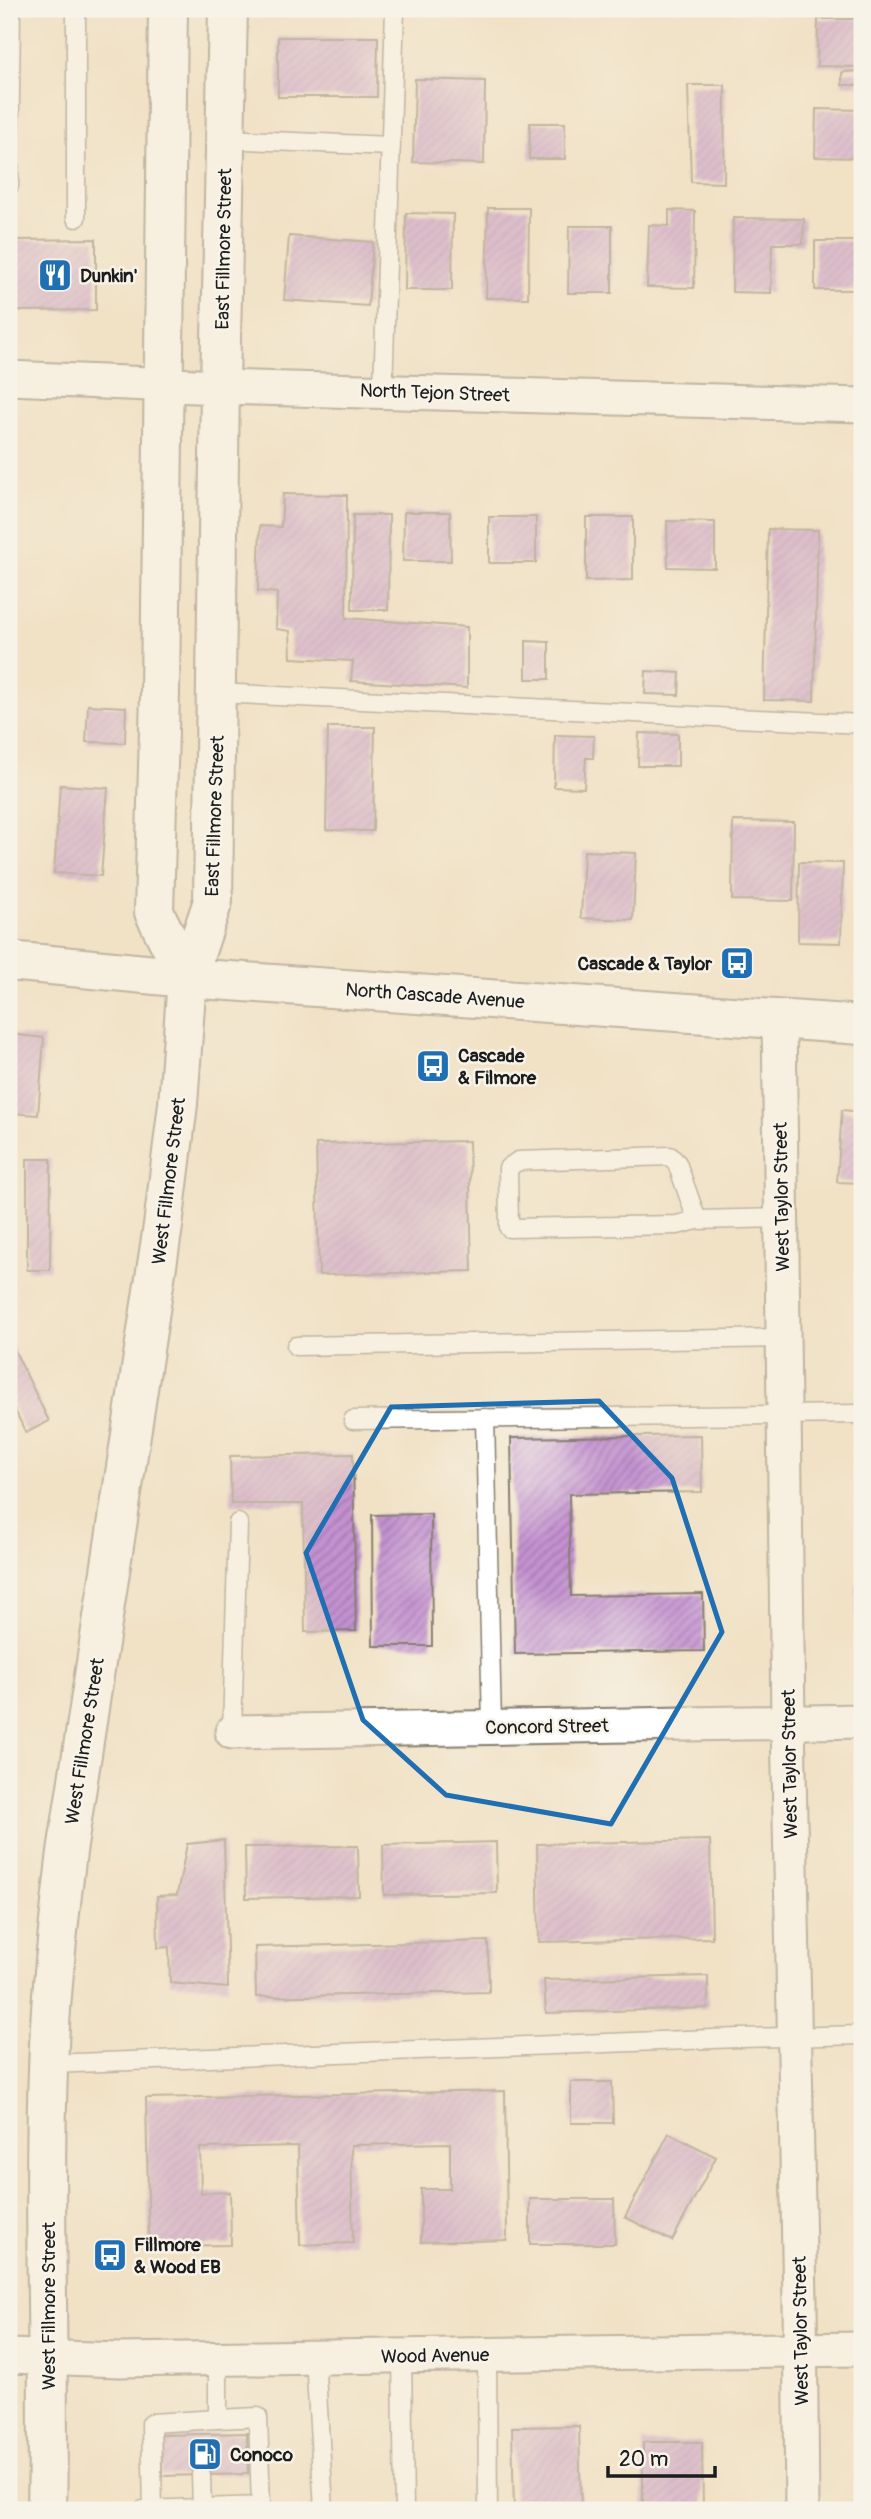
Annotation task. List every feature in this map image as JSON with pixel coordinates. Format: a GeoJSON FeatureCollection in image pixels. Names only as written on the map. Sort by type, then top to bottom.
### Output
{"type":"FeatureCollection","features":[{"type":"Feature","properties":{"kind":"main road"},"geometry":{"type":"LineString","coordinates":[[168,9],[160,694],[154,912],[187,978]]}},
{"type":"Feature","properties":{"kind":"main road","name":"East Fillmore Street"},"geometry":{"type":"LineString","coordinates":[[187,978],[213,901],[228,9]]}},
{"type":"Feature","properties":{"kind":"main road","name":"North Cascade Avenue"},"geometry":{"type":"LineString","coordinates":[[9,961],[187,978],[862,1025]]}},
{"type":"Feature","properties":{"kind":"main road","name":"West Fillmore Street"},"geometry":{"type":"LineString","coordinates":[[47,2510],[49,2064],[56,1941],[67,1852],[163,1226],[178,1104],[187,978]]}},
{"type":"Feature","properties":{"kind":"street","name":"North Tejon Street"},"geometry":{"type":"LineString","coordinates":[[9,378],[220,387],[862,405]]}},
{"type":"Feature","properties":{"kind":"street","name":"West Taylor Street"},"geometry":{"type":"LineString","coordinates":[[779,1018],[802,2510]]}},
{"type":"Feature","properties":{"kind":"street","name":"Concord Street"},"geometry":{"type":"LineString","coordinates":[[233,1732],[862,1721]]}},
{"type":"Feature","properties":{"kind":"street","name":"Wood Avenue"},"geometry":{"type":"LineString","coordinates":[[9,2356],[120,2360],[862,2349]]}},
{"type":"Feature","properties":{"kind":"lane"},"geometry":{"type":"LineString","coordinates":[[9,186],[11,9]]}},
{"type":"Feature","properties":{"kind":"lane"},"geometry":{"type":"LineString","coordinates":[[76,9],[76,218]]}},
{"type":"Feature","properties":{"kind":"lane"},"geometry":{"type":"LineString","coordinates":[[383,391],[395,9]]}},
{"type":"Feature","properties":{"kind":"lane"},"geometry":{"type":"LineString","coordinates":[[225,139],[391,146]]}},
{"type":"Feature","properties":{"kind":"lane"},"geometry":{"type":"LineString","coordinates":[[217,693],[862,724]]}},
{"type":"Feature","properties":{"kind":"lane"},"geometry":{"type":"LineString","coordinates":[[697,1220],[677,1163],[670,1156],[518,1161],[508,1168],[509,1228],[677,1226],[697,1220],[782,1218]]}},
{"type":"Feature","properties":{"kind":"lane"},"geometry":{"type":"LineString","coordinates":[[296,1346],[783,1338]]}},
{"type":"Feature","properties":{"kind":"lane"},"geometry":{"type":"LineString","coordinates":[[353,1420],[862,1414]]}},
{"type":"Feature","properties":{"kind":"lane"},"geometry":{"type":"LineString","coordinates":[[485,1418],[492,1726]]}},
{"type":"Feature","properties":{"kind":"lane"},"geometry":{"type":"LineString","coordinates":[[233,1732],[238,1523]]}},
{"type":"Feature","properties":{"kind":"lane"},"geometry":{"type":"LineString","coordinates":[[49,2064],[862,2035]]}},
{"type":"Feature","properties":{"kind":"lane"},"geometry":{"type":"LineString","coordinates":[[487,2355],[488,2510]]}},
{"type":"Feature","properties":{"kind":"lane"},"geometry":{"type":"LineString","coordinates":[[402,2356],[404,2510]]}},
{"type":"Feature","properties":{"kind":"lane"},"geometry":{"type":"LineString","coordinates":[[315,2357],[324,2510]]}},
{"type":"Feature","properties":{"kind":"lane"},"geometry":{"type":"LineString","coordinates":[[207,2424],[218,2358]]}},
{"type":"Feature","properties":{"kind":"lane"},"geometry":{"type":"LineString","coordinates":[[143,2510],[153,2510],[261,2506],[258,2417],[207,2424],[151,2423],[153,2510]]}},
{"type":"Feature","properties":{"kind":"lane"},"geometry":{"type":"LineString","coordinates":[[201,2475],[202,2508]]}},
{"type":"Feature","properties":{"kind":"highlighted area"},"geometry":{"type":"Polygon","coordinates":[[[599,1401],[672,1478],[722,1632],[611,1824],[446,1795],[363,1720],[306,1553],[391,1407],[599,1401]]]}},
{"type":"Feature","properties":{"kind":"building"},"geometry":{"type":"Polygon","coordinates":[[[818,19],[862,19],[862,67],[817,66],[818,19]]]}},
{"type":"Feature","properties":{"kind":"building"},"geometry":{"type":"Polygon","coordinates":[[[278,37],[378,37],[377,97],[278,97],[278,37]]]}},
{"type":"Feature","properties":{"kind":"building"},"geometry":{"type":"Polygon","coordinates":[[[862,71],[862,85],[842,85],[842,72],[862,71]]]}},
{"type":"Feature","properties":{"kind":"building"},"geometry":{"type":"Polygon","coordinates":[[[415,79],[485,81],[484,164],[413,162],[415,79]]]}},
{"type":"Feature","properties":{"kind":"building"},"geometry":{"type":"Polygon","coordinates":[[[688,85],[725,85],[724,183],[691,182],[688,85]]]}},
{"type":"Feature","properties":{"kind":"building"},"geometry":{"type":"Polygon","coordinates":[[[816,109],[862,110],[862,158],[815,157],[816,109]]]}},
{"type":"Feature","properties":{"kind":"building"},"geometry":{"type":"Polygon","coordinates":[[[530,123],[565,123],[565,159],[529,159],[530,123]]]}},
{"type":"Feature","properties":{"kind":"building"},"geometry":{"type":"Polygon","coordinates":[[[488,208],[529,208],[528,298],[486,298],[488,208]]]}},
{"type":"Feature","properties":{"kind":"building"},"geometry":{"type":"Polygon","coordinates":[[[669,210],[695,211],[694,288],[647,287],[649,225],[669,226],[669,210]]]}},
{"type":"Feature","properties":{"kind":"building"},"geometry":{"type":"Polygon","coordinates":[[[406,213],[453,214],[452,290],[405,290],[406,213]]]}},
{"type":"Feature","properties":{"kind":"building"},"geometry":{"type":"Polygon","coordinates":[[[733,218],[804,219],[803,244],[772,244],[771,293],[732,292],[733,218]]]}},
{"type":"Feature","properties":{"kind":"building"},"geometry":{"type":"Polygon","coordinates":[[[569,226],[612,226],[612,293],[568,293],[569,226]]]}},
{"type":"Feature","properties":{"kind":"building"},"geometry":{"type":"Polygon","coordinates":[[[289,236],[373,242],[368,306],[284,300],[289,236]]]}},
{"type":"Feature","properties":{"kind":"building","name":"Dunkin'"},"geometry":{"type":"Polygon","coordinates":[[[96,239],[96,310],[13,311],[16,240],[96,239]]]}},
{"type":"Feature","properties":{"kind":"building"},"geometry":{"type":"Polygon","coordinates":[[[815,241],[862,241],[862,290],[815,290],[815,241]]]}},
{"type":"Feature","properties":{"kind":"building"},"geometry":{"type":"Polygon","coordinates":[[[283,494],[347,495],[346,618],[467,627],[467,688],[351,681],[353,661],[291,658],[290,631],[276,629],[277,593],[258,591],[260,526],[281,527],[283,494]]]}},
{"type":"Feature","properties":{"kind":"building"},"geometry":{"type":"Polygon","coordinates":[[[404,512],[450,512],[451,561],[403,561],[404,512]]]}},
{"type":"Feature","properties":{"kind":"building"},"geometry":{"type":"Polygon","coordinates":[[[353,515],[389,515],[388,610],[352,610],[353,515]]]}},
{"type":"Feature","properties":{"kind":"building"},"geometry":{"type":"Polygon","coordinates":[[[489,517],[536,517],[536,563],[489,563],[489,517]]]}},
{"type":"Feature","properties":{"kind":"building"},"geometry":{"type":"Polygon","coordinates":[[[586,517],[633,517],[633,580],[586,581],[586,517]]]}},
{"type":"Feature","properties":{"kind":"building"},"geometry":{"type":"Polygon","coordinates":[[[667,521],[715,522],[715,568],[668,567],[667,521]]]}},
{"type":"Feature","properties":{"kind":"building"},"geometry":{"type":"Polygon","coordinates":[[[768,529],[818,530],[814,701],[764,700],[768,529]]]}},
{"type":"Feature","properties":{"kind":"building"},"geometry":{"type":"Polygon","coordinates":[[[526,641],[549,642],[549,679],[526,679],[526,641]]]}},
{"type":"Feature","properties":{"kind":"building"},"geometry":{"type":"Polygon","coordinates":[[[646,671],[680,673],[679,695],[645,694],[646,671]]]}},
{"type":"Feature","properties":{"kind":"building"},"geometry":{"type":"Polygon","coordinates":[[[88,705],[126,707],[125,743],[86,742],[88,705]]]}},
{"type":"Feature","properties":{"kind":"building"},"geometry":{"type":"Polygon","coordinates":[[[328,727],[375,727],[373,831],[326,830],[328,727]]]}},
{"type":"Feature","properties":{"kind":"building"},"geometry":{"type":"Polygon","coordinates":[[[639,733],[678,734],[678,766],[638,766],[639,733]]]}},
{"type":"Feature","properties":{"kind":"building"},"geometry":{"type":"Polygon","coordinates":[[[555,735],[594,736],[593,758],[586,758],[584,788],[554,787],[555,735]]]}},
{"type":"Feature","properties":{"kind":"building"},"geometry":{"type":"Polygon","coordinates":[[[60,785],[108,788],[101,876],[54,873],[60,785]]]}},
{"type":"Feature","properties":{"kind":"building"},"geometry":{"type":"Polygon","coordinates":[[[733,821],[794,822],[793,901],[732,900],[733,821]]]}},
{"type":"Feature","properties":{"kind":"building"},"geometry":{"type":"Polygon","coordinates":[[[584,851],[636,853],[633,920],[581,918],[584,851]]]}},
{"type":"Feature","properties":{"kind":"building"},"geometry":{"type":"Polygon","coordinates":[[[799,862],[843,863],[841,943],[798,942],[799,862]]]}},
{"type":"Feature","properties":{"kind":"building"},"geometry":{"type":"Polygon","coordinates":[[[9,1034],[44,1038],[38,1115],[9,1113],[9,1034]]]}},
{"type":"Feature","properties":{"kind":"building"},"geometry":{"type":"Polygon","coordinates":[[[842,1110],[862,1112],[862,1183],[837,1182],[842,1110]]]}},
{"type":"Feature","properties":{"kind":"building"},"geometry":{"type":"Polygon","coordinates":[[[469,1141],[472,1271],[319,1275],[316,1144],[469,1141]]]}},
{"type":"Feature","properties":{"kind":"building"},"geometry":{"type":"Polygon","coordinates":[[[27,1159],[51,1159],[50,1270],[27,1270],[27,1159]]]}},
{"type":"Feature","properties":{"kind":"building"},"geometry":{"type":"Polygon","coordinates":[[[9,1339],[49,1421],[26,1433],[9,1398],[9,1339]]]}},
{"type":"Feature","properties":{"kind":"building"},"geometry":{"type":"Polygon","coordinates":[[[701,1435],[702,1492],[569,1494],[571,1596],[703,1594],[704,1651],[515,1654],[511,1438],[701,1435]]]}},
{"type":"Feature","properties":{"kind":"building"},"geometry":{"type":"Polygon","coordinates":[[[353,1454],[356,1631],[305,1632],[303,1504],[231,1504],[230,1456],[353,1454]]]}},
{"type":"Feature","properties":{"kind":"building"},"geometry":{"type":"Polygon","coordinates":[[[431,1514],[432,1646],[373,1646],[372,1515],[431,1514]]]}},
{"type":"Feature","properties":{"kind":"building"},"geometry":{"type":"Polygon","coordinates":[[[856,1584],[862,1584],[862,1633],[856,1633],[856,1584]]]}},
{"type":"Feature","properties":{"kind":"building"},"geometry":{"type":"Polygon","coordinates":[[[224,1840],[228,1988],[170,1983],[169,1947],[158,1948],[157,1896],[177,1895],[187,1844],[224,1840]]]}},
{"type":"Feature","properties":{"kind":"building"},"geometry":{"type":"Polygon","coordinates":[[[710,1840],[712,1938],[539,1942],[537,1844],[710,1840]]]}},
{"type":"Feature","properties":{"kind":"building"},"geometry":{"type":"Polygon","coordinates":[[[496,1842],[497,1893],[384,1895],[383,1845],[496,1842]]]}},
{"type":"Feature","properties":{"kind":"building"},"geometry":{"type":"Polygon","coordinates":[[[358,1846],[359,1896],[246,1898],[245,1847],[358,1846]]]}},
{"type":"Feature","properties":{"kind":"building"},"geometry":{"type":"Polygon","coordinates":[[[488,1941],[489,1992],[256,1997],[255,1947],[488,1941]]]}},
{"type":"Feature","properties":{"kind":"building"},"geometry":{"type":"Polygon","coordinates":[[[708,1976],[708,2008],[546,2013],[544,1980],[708,1976]]]}},
{"type":"Feature","properties":{"kind":"building"},"geometry":{"type":"Polygon","coordinates":[[[571,2082],[612,2082],[613,2123],[571,2123],[571,2082]]]}},
{"type":"Feature","properties":{"kind":"building"},"geometry":{"type":"Polygon","coordinates":[[[505,2091],[507,2240],[421,2242],[421,2189],[450,2189],[450,2143],[351,2145],[353,2243],[300,2245],[298,2146],[200,2148],[201,2193],[230,2192],[231,2245],[149,2246],[146,2098],[505,2091]]]}},
{"type":"Feature","properties":{"kind":"building"},"geometry":{"type":"Polygon","coordinates":[[[669,2133],[716,2157],[672,2241],[625,2217],[669,2133]]]}},
{"type":"Feature","properties":{"kind":"building"},"geometry":{"type":"Polygon","coordinates":[[[530,2199],[614,2199],[615,2244],[530,2244],[530,2199]]]}},
{"type":"Feature","properties":{"kind":"building"},"geometry":{"type":"Polygon","coordinates":[[[579,2426],[581,2510],[514,2510],[512,2427],[579,2426]]]}},
{"type":"Feature","properties":{"kind":"building","name":"Conoco"},"geometry":{"type":"Polygon","coordinates":[[[247,2433],[248,2474],[162,2476],[161,2435],[247,2433]]]}},
{"type":"Feature","properties":{"kind":"building"},"geometry":{"type":"Polygon","coordinates":[[[643,2442],[702,2442],[703,2510],[643,2510],[643,2442]]]}},
{"type":"Feature","properties":{"kind":"place","name":"Dunkin'"},"geometry":{"type":"Point","coordinates":[55,275]}},
{"type":"Feature","properties":{"kind":"place","name":"Cascade & Taylor"},"geometry":{"type":"Point","coordinates":[737,963]}},
{"type":"Feature","properties":{"kind":"place","name":"Cascade & Filmore"},"geometry":{"type":"Point","coordinates":[433,1066]}},
{"type":"Feature","properties":{"kind":"place","name":"Fillmore & Wood EB"},"geometry":{"type":"Point","coordinates":[110,2255]}},
{"type":"Feature","properties":{"kind":"place","name":"Conoco"},"geometry":{"type":"Point","coordinates":[205,2454]}}]}
